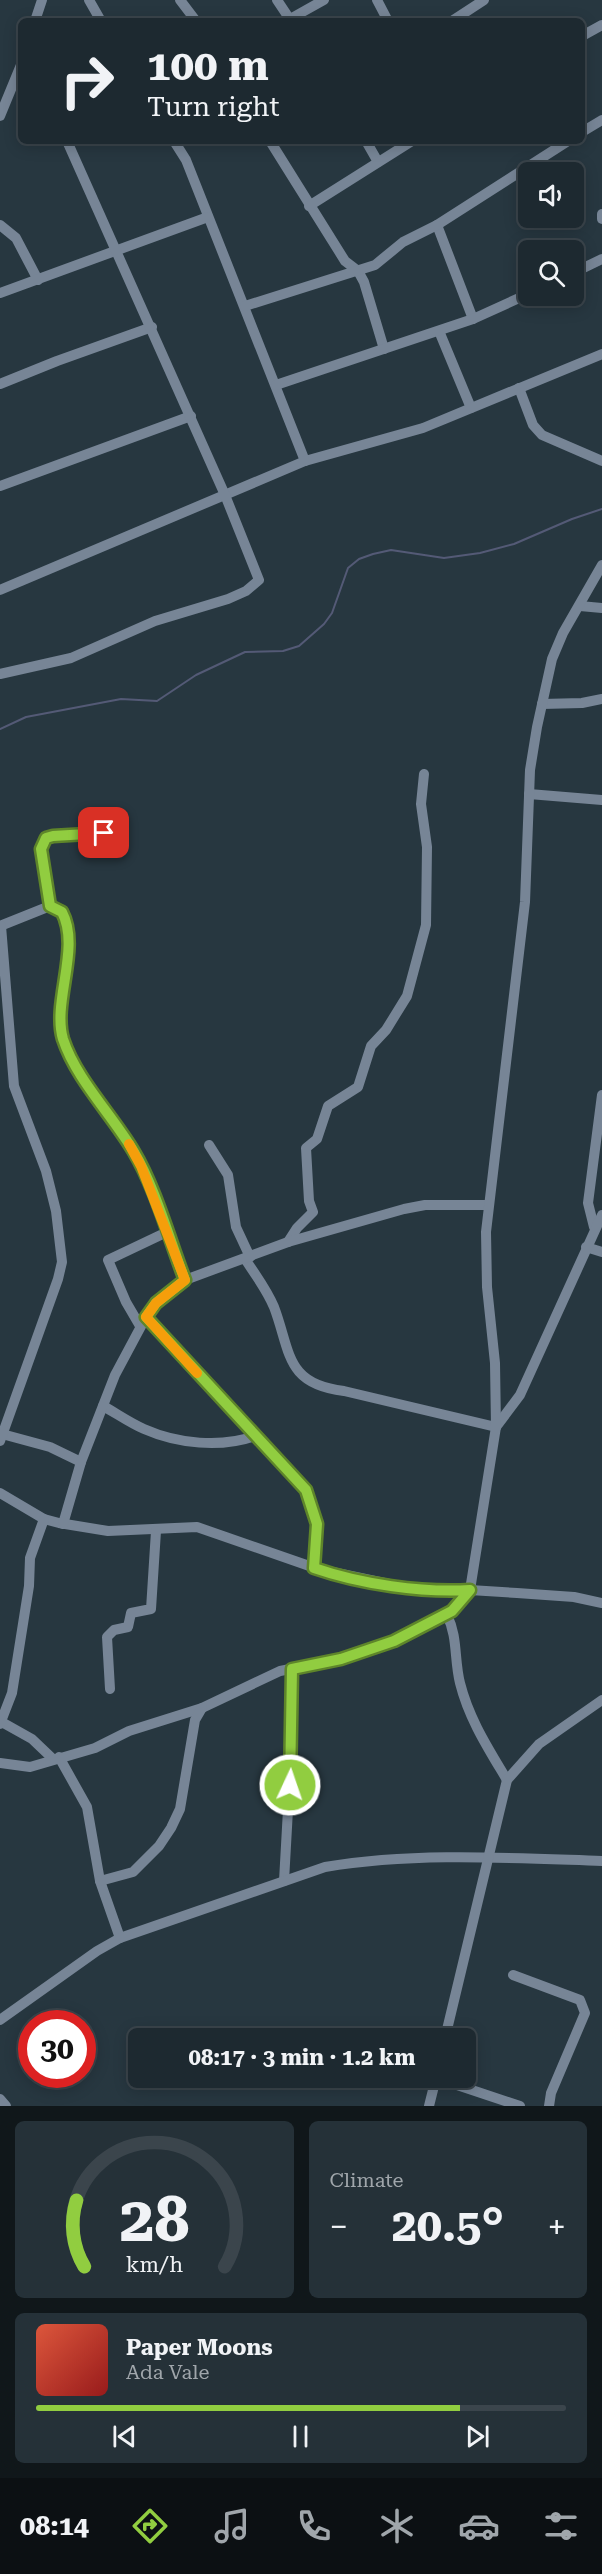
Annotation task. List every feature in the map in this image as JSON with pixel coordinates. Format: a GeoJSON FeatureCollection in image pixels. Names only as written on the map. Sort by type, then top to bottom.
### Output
{"type":"FeatureCollection","features":[{"type":"Feature","properties":{"kind":"street"},"geometry":{"type":"LineString","coordinates":[[36,18],[42,0]]}},
{"type":"Feature","properties":{"kind":"street"},"geometry":{"type":"LineString","coordinates":[[89,0],[99,18]]}},
{"type":"Feature","properties":{"kind":"street"},"geometry":{"type":"LineString","coordinates":[[180,0],[194,18]]}},
{"type":"Feature","properties":{"kind":"street"},"geometry":{"type":"LineString","coordinates":[[277,0],[289,18]]}},
{"type":"Feature","properties":{"kind":"street"},"geometry":{"type":"LineString","coordinates":[[293,18],[324,0]]}},
{"type":"Feature","properties":{"kind":"street"},"geometry":{"type":"LineString","coordinates":[[377,0],[386,18]]}},
{"type":"Feature","properties":{"kind":"street"},"geometry":{"type":"LineString","coordinates":[[457,18],[484,0]]}},
{"type":"Feature","properties":{"kind":"street"},"geometry":{"type":"LineString","coordinates":[[585,34],[602,25]]}},
{"type":"Feature","properties":{"kind":"street"},"geometry":{"type":"LineString","coordinates":[[0,116],[3,101],[18,74]]}},
{"type":"Feature","properties":{"kind":"street"},"geometry":{"type":"LineString","coordinates":[[585,130],[602,120]]}},
{"type":"Feature","properties":{"kind":"street"},"geometry":{"type":"LineString","coordinates":[[0,674],[71,658],[155,621],[246,591],[259,580],[191,416],[68,144]]}},
{"type":"Feature","properties":{"kind":"street"},"geometry":{"type":"LineString","coordinates":[[176,144],[186,160],[305,461]]}},
{"type":"Feature","properties":{"kind":"street"},"geometry":{"type":"LineString","coordinates":[[272,144],[345,261],[358,271],[364,282],[384,349]]}},
{"type":"Feature","properties":{"kind":"street"},"geometry":{"type":"LineString","coordinates":[[368,144],[378,162]]}},
{"type":"Feature","properties":{"kind":"street"},"geometry":{"type":"LineString","coordinates":[[309,206],[407,144]]}},
{"type":"Feature","properties":{"kind":"street"},"geometry":{"type":"LineString","coordinates":[[244,306],[375,265],[403,242],[437,225],[563,144]]}},
{"type":"Feature","properties":{"kind":"street"},"geometry":{"type":"LineString","coordinates":[[0,293],[208,217]]}},
{"type":"Feature","properties":{"kind":"street"},"geometry":{"type":"LineString","coordinates":[[0,225],[16,238],[38,280]]}},
{"type":"Feature","properties":{"kind":"street"},"geometry":{"type":"LineString","coordinates":[[437,225],[473,319]]}},
{"type":"Feature","properties":{"kind":"street"},"geometry":{"type":"LineString","coordinates":[[584,268],[602,259]]}},
{"type":"Feature","properties":{"kind":"street"},"geometry":{"type":"LineString","coordinates":[[276,386],[473,319],[518,299]]}},
{"type":"Feature","properties":{"kind":"street"},"geometry":{"type":"LineString","coordinates":[[0,384],[152,327]]}},
{"type":"Feature","properties":{"kind":"street"},"geometry":{"type":"LineString","coordinates":[[439,330],[471,408]]}},
{"type":"Feature","properties":{"kind":"street"},"geometry":{"type":"LineString","coordinates":[[0,590],[305,461],[415,430],[602,354]]}},
{"type":"Feature","properties":{"kind":"street"},"geometry":{"type":"LineString","coordinates":[[519,388],[533,425],[542,435],[602,461]]}},
{"type":"Feature","properties":{"kind":"street"},"geometry":{"type":"LineString","coordinates":[[0,486],[84,453],[191,416]]}},
{"type":"Feature","properties":{"kind":"street"},"geometry":{"type":"LineString","coordinates":[[0,1763],[30,1767],[48,1764],[56,1758],[95,1748],[129,1731],[202,1708],[261,1678],[355,1655],[394,1641],[447,1615],[470,1590],[496,1427],[495,1363],[487,1287],[488,1205],[525,902],[530,770],[552,659],[602,565]]}},
{"type":"Feature","properties":{"kind":"street"},"geometry":{"type":"LineString","coordinates":[[580,606],[602,608]]}},
{"type":"Feature","properties":{"kind":"street"},"geometry":{"type":"LineString","coordinates":[[542,704],[582,703],[602,699]]}},
{"type":"Feature","properties":{"kind":"street"},"geometry":{"type":"LineString","coordinates":[[288,1242],[297,1228],[313,1212],[309,1201],[306,1148],[317,1139],[328,1106],[358,1087],[371,1046],[386,1030],[407,996],[426,925],[426,847],[421,804],[424,774]]}},
{"type":"Feature","properties":{"kind":"street"},"geometry":{"type":"LineString","coordinates":[[529,794],[602,800]]}},
{"type":"Feature","properties":{"kind":"street"},"geometry":{"type":"LineString","coordinates":[[50,906],[41,849],[46,838],[104,833]]}},
{"type":"Feature","properties":{"kind":"street"},"geometry":{"type":"LineString","coordinates":[[81,1462],[50,1447],[1,1437],[58,1279],[62,1262],[56,1211],[46,1171],[14,1086],[0,926],[50,906],[62,912],[67,932],[60,1017],[64,1041],[96,1097],[135,1153],[185,1280]]}},
{"type":"Feature","properties":{"kind":"street"},"geometry":{"type":"LineString","coordinates":[[594,1227],[588,1203],[602,1095]]}},
{"type":"Feature","properties":{"kind":"street"},"geometry":{"type":"LineString","coordinates":[[209,1144],[228,1175],[236,1227],[247,1258],[272,1300],[290,1362],[305,1378],[325,1389],[496,1427]]}},
{"type":"Feature","properties":{"kind":"street"},"geometry":{"type":"LineString","coordinates":[[63,1524],[81,1462],[103,1406],[143,1321],[156,1303],[185,1280],[288,1242],[404,1209],[425,1205],[488,1205]]}},
{"type":"Feature","properties":{"kind":"street"},"geometry":{"type":"LineString","coordinates":[[496,1427],[520,1395],[594,1227],[602,1215]]}},
{"type":"Feature","properties":{"kind":"street"},"geometry":{"type":"LineString","coordinates":[[166,1232],[108,1260],[126,1302],[306,1490],[317,1524],[314,1568]]}},
{"type":"Feature","properties":{"kind":"street"},"geometry":{"type":"LineString","coordinates":[[586,1247],[602,1252]]}},
{"type":"Feature","properties":{"kind":"street"},"geometry":{"type":"LineString","coordinates":[[103,1406],[144,1429],[178,1439],[216,1443],[238,1442],[255,1436]]}},
{"type":"Feature","properties":{"kind":"street"},"geometry":{"type":"LineString","coordinates":[[0,1492],[44,1519],[63,1524],[108,1531],[156,1531],[197,1527],[314,1568],[412,1589],[436,1592],[470,1590],[574,1597],[602,1603]]}},
{"type":"Feature","properties":{"kind":"street"},"geometry":{"type":"LineString","coordinates":[[44,1519],[30,1558],[29,1586],[12,1693],[0,1722],[32,1739],[56,1758],[87,1807],[100,1881],[120,1938]]}},
{"type":"Feature","properties":{"kind":"street"},"geometry":{"type":"LineString","coordinates":[[110,1689],[107,1636],[114,1630],[128,1627],[131,1613],[151,1609],[156,1531]]}},
{"type":"Feature","properties":{"kind":"street"},"geometry":{"type":"LineString","coordinates":[[447,1615],[456,1634],[459,1681],[470,1718],[507,1780]]}},
{"type":"Feature","properties":{"kind":"street"},"geometry":{"type":"LineString","coordinates":[[284,1881],[292,1738],[292,1669]]}},
{"type":"Feature","properties":{"kind":"street"},"geometry":{"type":"LineString","coordinates":[[447,2028],[507,1780],[539,1744],[602,1700]]}},
{"type":"Feature","properties":{"kind":"street"},"geometry":{"type":"LineString","coordinates":[[100,1881],[133,1872],[159,1846],[171,1828],[180,1809],[195,1720],[202,1708]]}},
{"type":"Feature","properties":{"kind":"street"},"geometry":{"type":"LineString","coordinates":[[0,2020],[97,1951],[120,1938],[325,1867],[354,1862],[488,1858],[602,1861]]}},
{"type":"Feature","properties":{"kind":"street"},"geometry":{"type":"LineString","coordinates":[[513,1975],[580,2000],[585,2008],[585,2013],[555,2084],[549,2106]]}},
{"type":"Feature","properties":{"kind":"street"},"geometry":{"type":"LineString","coordinates":[[429,2106],[434,2088]]}},
{"type":"Feature","properties":{"kind":"street"},"geometry":{"type":"LineString","coordinates":[[466,2088],[520,2106]]}},
{"type":"Feature","properties":{"kind":"street"},"geometry":{"type":"LineString","coordinates":[[0,2099],[6,2106]]}},
{"type":"Feature","properties":{"kind":"waterway"},"geometry":{"type":"LineString","coordinates":[[0,729],[26,717],[121,699],[157,701],[196,675],[245,652],[283,651],[299,646],[324,624],[332,613],[348,568],[359,559],[391,550],[444,558],[480,553],[514,544],[602,509]]}},
{"type":"Feature","properties":{"kind":"slow traffic"},"geometry":{"type":"LineString","coordinates":[[129,1144],[141,1166],[185,1280],[156,1303],[146,1317],[197,1373]]}},
{"type":"Feature","properties":{"kind":"route"},"geometry":{"type":"LineString","coordinates":[[104,833],[53,836],[46,838],[41,849],[50,906],[59,909],[66,920],[64,996],[60,1017],[64,1041],[96,1097],[135,1153],[185,1280],[156,1303],[146,1317],[306,1490],[317,1524],[314,1568],[412,1589],[436,1592],[470,1590],[447,1615],[413,1633],[355,1655],[292,1669],[290,1785]]}}]}
